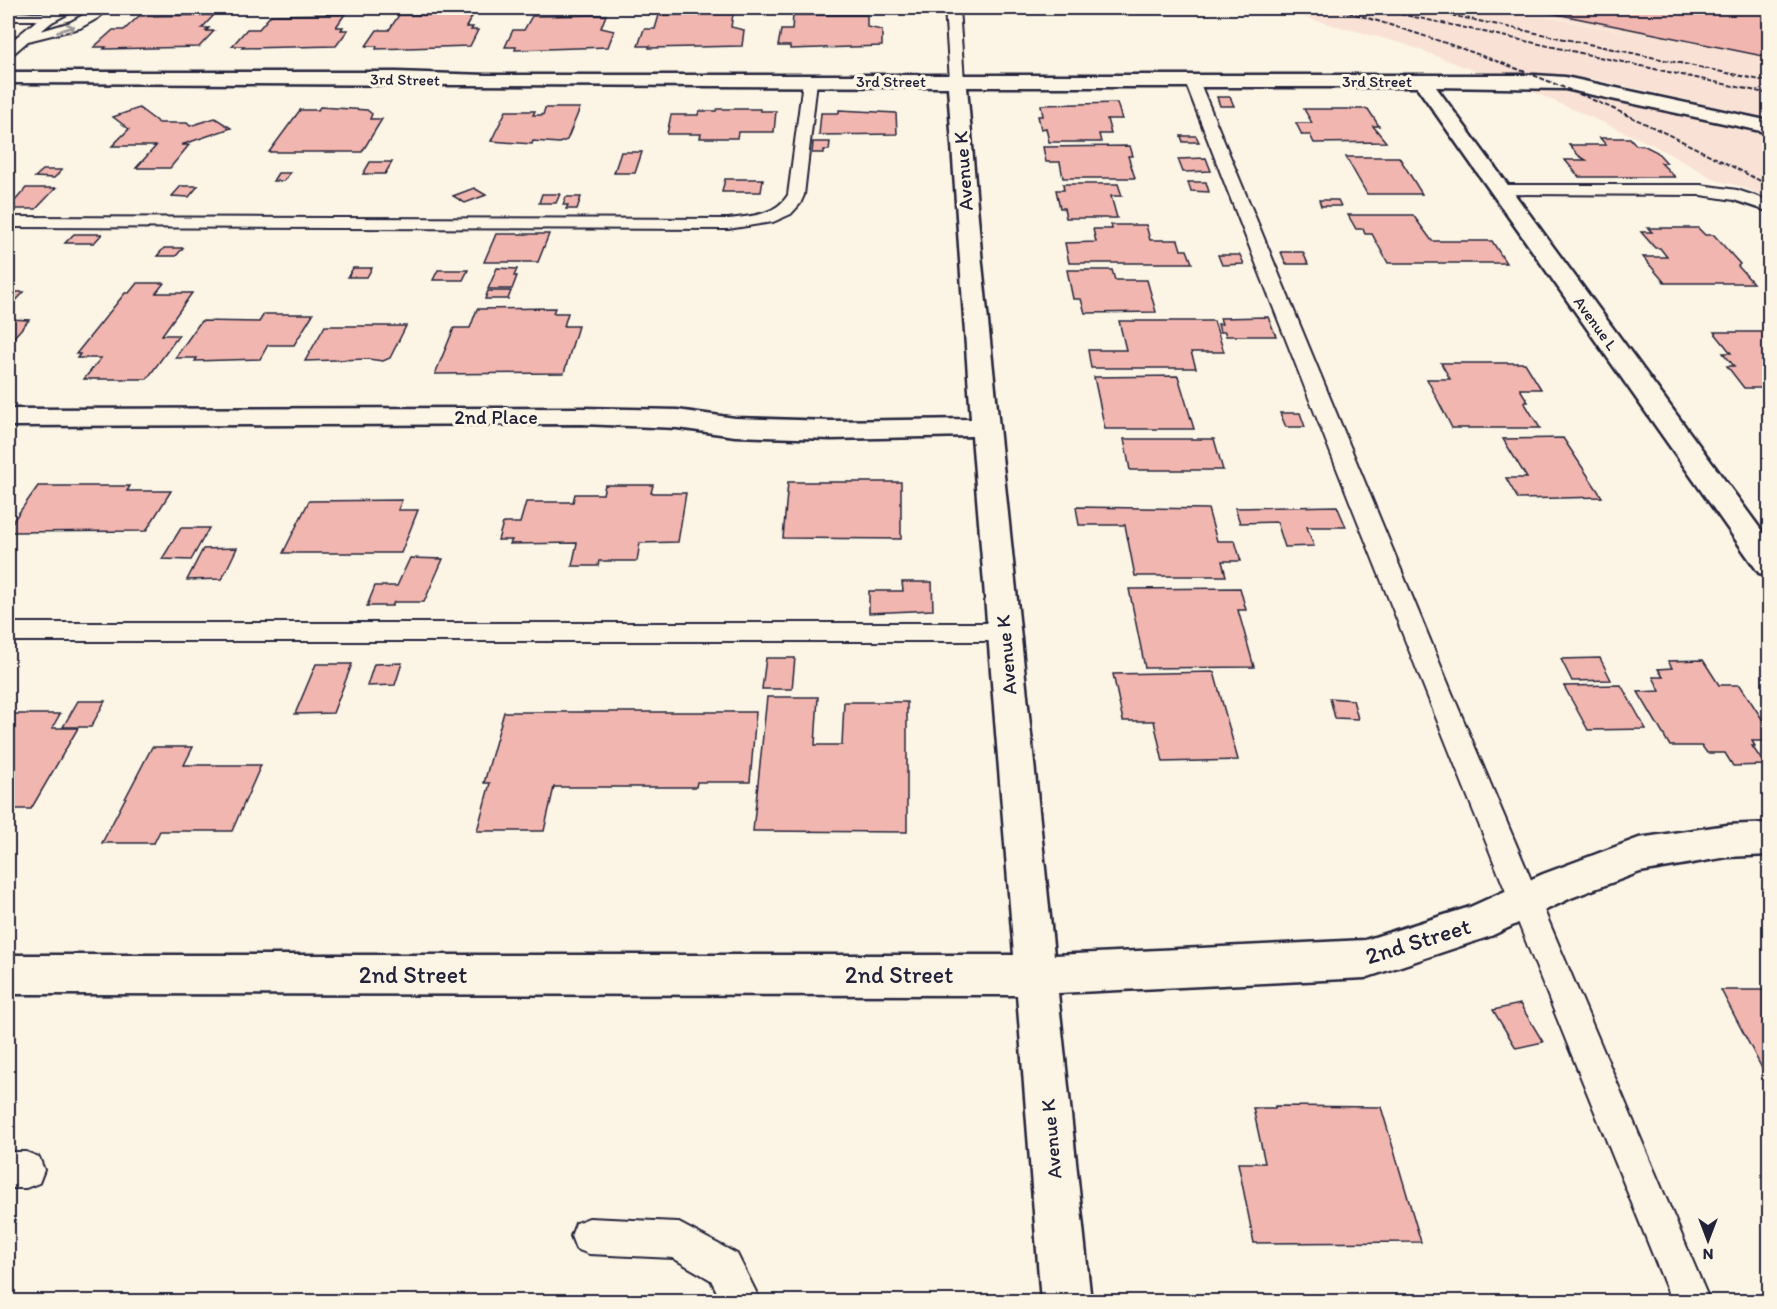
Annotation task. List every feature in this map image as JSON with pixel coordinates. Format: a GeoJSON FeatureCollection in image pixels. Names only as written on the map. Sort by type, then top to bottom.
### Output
{"type":"FeatureCollection","features":[{"type":"Feature","properties":{"kind":"street","name":"3rd Street"},"geometry":{"type":"LineString","coordinates":[[8,78],[1565,83],[1770,127]]}},
{"type":"Feature","properties":{"kind":"street","name":"Avenue K"},"geometry":{"type":"LineString","coordinates":[[957,81],[970,264],[1037,975],[1065,1302]]}},
{"type":"Feature","properties":{"kind":"street","name":"Avenue L"},"geometry":{"type":"LineString","coordinates":[[1422,81],[1770,565]]}},
{"type":"Feature","properties":{"kind":"street","name":"2nd Place"},"geometry":{"type":"LineString","coordinates":[[8,418],[582,416],[677,419],[735,427],[831,430],[985,427]]}},
{"type":"Feature","properties":{"kind":"street","name":"2nd Street"},"geometry":{"type":"LineString","coordinates":[[8,975],[1037,975],[1365,959],[1477,923],[1639,855],[1727,841],[1770,839]]}},
{"type":"Feature","properties":{"kind":"lane"},"geometry":{"type":"LineString","coordinates":[[8,51],[47,19],[72,8]]}},
{"type":"Feature","properties":{"kind":"lane"},"geometry":{"type":"LineString","coordinates":[[24,38],[78,26],[91,19],[102,8]]}},
{"type":"Feature","properties":{"kind":"lane","name":"Avenue K"},"geometry":{"type":"LineString","coordinates":[[952,8],[957,81]]}},
{"type":"Feature","properties":{"kind":"lane"},"geometry":{"type":"LineString","coordinates":[[8,16],[31,15],[47,19]]}},
{"type":"Feature","properties":{"kind":"lane"},"geometry":{"type":"LineString","coordinates":[[8,222],[728,224],[765,219],[793,204],[796,195],[810,81]]}},
{"type":"Feature","properties":{"kind":"lane"},"geometry":{"type":"LineString","coordinates":[[1192,81],[1523,902],[1691,1302]]}},
{"type":"Feature","properties":{"kind":"lane"},"geometry":{"type":"LineString","coordinates":[[1500,190],[1701,190],[1737,195],[1770,207]]}},
{"type":"Feature","properties":{"kind":"lane"},"geometry":{"type":"LineString","coordinates":[[8,632],[1004,632]]}},
{"type":"Feature","properties":{"kind":"lane"},"geometry":{"type":"LineString","coordinates":[[589,1236],[677,1240],[724,1267],[742,1302]]}},
{"type":"Feature","properties":{"kind":"shaded area"},"geometry":{"type":"Polygon","coordinates":[[[1269,8],[1504,8],[1668,41],[1511,8],[1769,8],[1769,118],[1592,79],[1540,73],[1481,73],[1404,44],[1269,8]]]}},
{"type":"Feature","properties":{"kind":"shaded area"},"geometry":{"type":"Polygon","coordinates":[[[1529,90],[1588,94],[1769,135],[1769,199],[1740,186],[1718,181],[1651,144],[1529,90]]]}},
{"type":"Feature","properties":{"kind":"building"},"geometry":{"type":"Polygon","coordinates":[[[1527,8],[1770,8],[1770,56],[1763,56],[1527,8]]]}},
{"type":"Feature","properties":{"kind":"building"},"geometry":{"type":"Polygon","coordinates":[[[345,14],[336,27],[348,30],[336,46],[242,48],[244,46],[232,46],[247,29],[259,29],[271,15],[345,14]]]}},
{"type":"Feature","properties":{"kind":"building"},"geometry":{"type":"Polygon","coordinates":[[[733,14],[731,27],[744,30],[742,46],[649,48],[650,46],[638,46],[644,29],[655,29],[659,15],[733,14]]]}},
{"type":"Feature","properties":{"kind":"building"},"geometry":{"type":"Polygon","coordinates":[[[214,15],[202,28],[209,28],[206,31],[214,31],[199,47],[104,49],[106,47],[94,47],[113,30],[124,30],[139,16],[214,15]]]}},
{"type":"Feature","properties":{"kind":"building"},"geometry":{"type":"Polygon","coordinates":[[[399,15],[473,15],[466,27],[478,30],[470,46],[376,49],[377,46],[366,46],[377,30],[389,30],[399,15]]]}},
{"type":"Feature","properties":{"kind":"building"},"geometry":{"type":"Polygon","coordinates":[[[606,15],[601,28],[614,31],[608,47],[515,50],[516,47],[505,47],[513,30],[524,30],[532,16],[606,15]]]}},
{"type":"Feature","properties":{"kind":"building"},"geometry":{"type":"Polygon","coordinates":[[[793,15],[867,15],[867,27],[882,30],[882,46],[790,49],[790,46],[778,46],[781,30],[792,30],[793,15]]]}},
{"type":"Feature","properties":{"kind":"building"},"geometry":{"type":"Polygon","coordinates":[[[1217,97],[1230,97],[1234,106],[1220,106],[1217,97]]]}},
{"type":"Feature","properties":{"kind":"building"},"geometry":{"type":"Polygon","coordinates":[[[1117,103],[1122,119],[1107,119],[1111,134],[1099,134],[1101,142],[1049,142],[1046,128],[1041,129],[1038,116],[1043,116],[1041,105],[1117,103]]]}},
{"type":"Feature","properties":{"kind":"building"},"geometry":{"type":"Polygon","coordinates":[[[320,107],[367,110],[372,114],[370,119],[382,119],[362,152],[269,152],[300,110],[318,110],[320,107]]]}},
{"type":"Feature","properties":{"kind":"building"},"geometry":{"type":"Polygon","coordinates":[[[139,108],[159,123],[187,123],[190,126],[215,118],[231,128],[181,145],[189,145],[170,168],[136,168],[156,146],[112,146],[129,129],[113,117],[139,108]]]}},
{"type":"Feature","properties":{"kind":"building"},"geometry":{"type":"Polygon","coordinates":[[[545,108],[580,108],[567,140],[559,143],[533,141],[532,144],[491,141],[506,111],[535,111],[533,115],[543,115],[545,108]]]}},
{"type":"Feature","properties":{"kind":"building"},"geometry":{"type":"Polygon","coordinates":[[[717,109],[776,111],[774,132],[738,132],[737,138],[700,138],[701,134],[667,134],[671,115],[698,115],[699,111],[716,111],[717,109]]]}},
{"type":"Feature","properties":{"kind":"building"},"geometry":{"type":"Polygon","coordinates":[[[1304,109],[1368,109],[1379,126],[1373,126],[1386,142],[1314,143],[1310,135],[1302,135],[1296,123],[1312,123],[1304,109]]]}},
{"type":"Feature","properties":{"kind":"building"},"geometry":{"type":"Polygon","coordinates":[[[839,110],[896,113],[897,134],[819,135],[821,113],[839,113],[839,110]]]}},
{"type":"Feature","properties":{"kind":"building"},"geometry":{"type":"Polygon","coordinates":[[[1181,136],[1196,136],[1199,142],[1183,142],[1181,136]]]}},
{"type":"Feature","properties":{"kind":"building"},"geometry":{"type":"Polygon","coordinates":[[[1600,138],[1630,138],[1636,145],[1643,145],[1657,152],[1667,163],[1661,163],[1675,177],[1579,177],[1565,160],[1586,160],[1569,145],[1606,145],[1600,138]]]}},
{"type":"Feature","properties":{"kind":"building"},"geometry":{"type":"Polygon","coordinates":[[[813,142],[830,142],[829,150],[824,150],[824,153],[812,153],[813,142]]]}},
{"type":"Feature","properties":{"kind":"building"},"geometry":{"type":"Polygon","coordinates":[[[1130,146],[1133,156],[1128,156],[1135,178],[1063,178],[1060,162],[1046,162],[1043,147],[1130,146]]]}},
{"type":"Feature","properties":{"kind":"building"},"geometry":{"type":"Polygon","coordinates":[[[621,152],[642,152],[635,173],[614,173],[621,152]]]}},
{"type":"Feature","properties":{"kind":"building"},"geometry":{"type":"Polygon","coordinates":[[[1346,157],[1399,157],[1422,194],[1367,194],[1346,157]]]}},
{"type":"Feature","properties":{"kind":"building"},"geometry":{"type":"Polygon","coordinates":[[[1206,158],[1211,171],[1183,172],[1178,159],[1206,158]]]}},
{"type":"Feature","properties":{"kind":"building"},"geometry":{"type":"Polygon","coordinates":[[[370,162],[392,162],[385,174],[363,174],[370,162]]]}},
{"type":"Feature","properties":{"kind":"building"},"geometry":{"type":"Polygon","coordinates":[[[43,170],[62,170],[54,178],[35,177],[43,170]]]}},
{"type":"Feature","properties":{"kind":"building"},"geometry":{"type":"Polygon","coordinates":[[[278,173],[290,173],[284,181],[273,181],[278,173]]]}},
{"type":"Feature","properties":{"kind":"building"},"geometry":{"type":"Polygon","coordinates":[[[725,179],[763,179],[761,192],[722,192],[725,179]]]}},
{"type":"Feature","properties":{"kind":"building"},"geometry":{"type":"Polygon","coordinates":[[[1188,182],[1206,182],[1209,192],[1191,191],[1188,182]]]}},
{"type":"Feature","properties":{"kind":"building"},"geometry":{"type":"Polygon","coordinates":[[[1063,184],[1118,184],[1122,196],[1111,196],[1117,218],[1066,218],[1064,208],[1060,208],[1056,190],[1064,190],[1063,184]]]}},
{"type":"Feature","properties":{"kind":"building"},"geometry":{"type":"Polygon","coordinates":[[[181,186],[198,186],[189,197],[172,196],[181,186]]]}},
{"type":"Feature","properties":{"kind":"building"},"geometry":{"type":"Polygon","coordinates":[[[26,188],[56,188],[36,209],[8,209],[26,188]]]}},
{"type":"Feature","properties":{"kind":"building"},"geometry":{"type":"Polygon","coordinates":[[[474,188],[486,195],[465,203],[453,196],[474,188]]]}},
{"type":"Feature","properties":{"kind":"building"},"geometry":{"type":"Polygon","coordinates":[[[542,194],[560,194],[556,203],[539,203],[542,194]]]}},
{"type":"Feature","properties":{"kind":"building"},"geometry":{"type":"Polygon","coordinates":[[[566,197],[581,197],[577,209],[566,209],[568,205],[563,205],[566,197]]]}},
{"type":"Feature","properties":{"kind":"building"},"geometry":{"type":"Polygon","coordinates":[[[1319,200],[1338,200],[1341,206],[1321,206],[1319,200]]]}},
{"type":"Feature","properties":{"kind":"building"},"geometry":{"type":"Polygon","coordinates":[[[1348,215],[1413,215],[1432,241],[1492,241],[1506,263],[1388,263],[1372,234],[1365,234],[1363,229],[1356,229],[1348,215]]]}},
{"type":"Feature","properties":{"kind":"building"},"geometry":{"type":"Polygon","coordinates":[[[1111,225],[1146,225],[1150,240],[1178,240],[1181,250],[1187,250],[1192,263],[1069,263],[1065,243],[1096,242],[1093,229],[1112,229],[1111,225]]]}},
{"type":"Feature","properties":{"kind":"building"},"geometry":{"type":"Polygon","coordinates":[[[1648,228],[1698,228],[1705,235],[1714,235],[1740,264],[1738,266],[1753,283],[1665,283],[1643,257],[1667,257],[1660,248],[1655,248],[1641,232],[1652,232],[1648,228]]]}},
{"type":"Feature","properties":{"kind":"building"},"geometry":{"type":"Polygon","coordinates":[[[74,234],[102,234],[94,243],[65,243],[74,234]]]}},
{"type":"Feature","properties":{"kind":"building"},"geometry":{"type":"Polygon","coordinates":[[[496,234],[549,234],[538,262],[484,262],[496,234]]]}},
{"type":"Feature","properties":{"kind":"building"},"geometry":{"type":"Polygon","coordinates":[[[164,248],[183,248],[176,256],[157,256],[164,248]]]}},
{"type":"Feature","properties":{"kind":"building"},"geometry":{"type":"Polygon","coordinates":[[[1281,252],[1303,252],[1308,264],[1286,264],[1281,252]]]}},
{"type":"Feature","properties":{"kind":"building"},"geometry":{"type":"Polygon","coordinates":[[[1218,255],[1240,255],[1244,264],[1222,265],[1218,255]]]}},
{"type":"Feature","properties":{"kind":"building"},"geometry":{"type":"Polygon","coordinates":[[[353,268],[372,268],[367,277],[348,277],[353,268]]]}},
{"type":"Feature","properties":{"kind":"building"},"geometry":{"type":"Polygon","coordinates":[[[497,268],[517,269],[512,289],[488,289],[497,268]]]}},
{"type":"Feature","properties":{"kind":"building"},"geometry":{"type":"Polygon","coordinates":[[[438,270],[468,270],[463,280],[433,280],[438,270]]]}},
{"type":"Feature","properties":{"kind":"building"},"geometry":{"type":"Polygon","coordinates":[[[1067,270],[1112,270],[1115,280],[1147,280],[1156,312],[1085,313],[1081,299],[1073,299],[1067,270]]]}},
{"type":"Feature","properties":{"kind":"building"},"geometry":{"type":"Polygon","coordinates":[[[137,283],[164,283],[156,293],[192,293],[162,335],[179,335],[147,379],[84,379],[101,358],[77,358],[80,354],[76,354],[125,293],[129,293],[137,283]]]}},
{"type":"Feature","properties":{"kind":"building"},"geometry":{"type":"Polygon","coordinates":[[[488,291],[511,291],[508,299],[485,299],[488,291]]]}},
{"type":"Feature","properties":{"kind":"building"},"geometry":{"type":"Polygon","coordinates":[[[8,292],[24,292],[8,309],[8,292]]]}},
{"type":"Feature","properties":{"kind":"building"},"geometry":{"type":"Polygon","coordinates":[[[555,308],[553,313],[568,313],[564,326],[578,326],[564,373],[435,374],[454,328],[470,328],[477,309],[555,308]]]}},
{"type":"Feature","properties":{"kind":"building"},"geometry":{"type":"Polygon","coordinates":[[[264,314],[313,314],[294,345],[268,345],[260,359],[195,361],[197,358],[175,358],[201,321],[259,322],[264,314]]]}},
{"type":"Feature","properties":{"kind":"building"},"geometry":{"type":"Polygon","coordinates":[[[1268,317],[1276,336],[1226,336],[1225,332],[1220,332],[1218,324],[1222,324],[1220,318],[1268,317]]]}},
{"type":"Feature","properties":{"kind":"building"},"geometry":{"type":"Polygon","coordinates":[[[8,319],[29,320],[8,344],[8,319]]]}},
{"type":"Feature","properties":{"kind":"building"},"geometry":{"type":"Polygon","coordinates":[[[1119,321],[1214,321],[1224,352],[1191,352],[1196,368],[1091,368],[1088,350],[1126,350],[1119,321]]]}},
{"type":"Feature","properties":{"kind":"building"},"geometry":{"type":"Polygon","coordinates":[[[325,326],[406,326],[390,358],[383,361],[368,359],[305,361],[325,326]]]}},
{"type":"Feature","properties":{"kind":"building"},"geometry":{"type":"Polygon","coordinates":[[[1714,332],[1768,332],[1770,388],[1744,388],[1727,366],[1734,366],[1723,353],[1731,353],[1714,332]]]}},
{"type":"Feature","properties":{"kind":"building"},"geometry":{"type":"Polygon","coordinates":[[[1441,363],[1525,363],[1541,389],[1520,389],[1528,402],[1524,402],[1540,428],[1452,428],[1427,379],[1450,379],[1441,363]]]}},
{"type":"Feature","properties":{"kind":"building"},"geometry":{"type":"Polygon","coordinates":[[[1178,376],[1194,429],[1105,429],[1094,377],[1178,376]]]}},
{"type":"Feature","properties":{"kind":"building"},"geometry":{"type":"Polygon","coordinates":[[[1280,413],[1300,413],[1305,427],[1286,427],[1280,413]]]}},
{"type":"Feature","properties":{"kind":"building"},"geometry":{"type":"Polygon","coordinates":[[[1563,438],[1602,497],[1518,499],[1506,478],[1527,478],[1503,439],[1563,438]]]}},
{"type":"Feature","properties":{"kind":"building"},"geometry":{"type":"Polygon","coordinates":[[[1124,439],[1214,439],[1223,470],[1130,470],[1124,439]]]}},
{"type":"Feature","properties":{"kind":"building"},"geometry":{"type":"Polygon","coordinates":[[[788,482],[901,482],[901,539],[783,538],[788,482]]]}},
{"type":"Feature","properties":{"kind":"building"},"geometry":{"type":"Polygon","coordinates":[[[605,485],[653,485],[651,493],[686,493],[678,542],[640,543],[637,561],[599,561],[598,566],[572,566],[577,543],[510,544],[512,540],[498,540],[503,523],[520,523],[526,502],[573,502],[575,494],[603,494],[605,485]]]}},
{"type":"Feature","properties":{"kind":"building"},"geometry":{"type":"Polygon","coordinates":[[[38,486],[130,486],[127,491],[171,491],[146,531],[8,532],[8,528],[38,486]]]}},
{"type":"Feature","properties":{"kind":"building"},"geometry":{"type":"Polygon","coordinates":[[[402,500],[398,510],[418,510],[401,553],[283,553],[309,501],[402,500]]]}},
{"type":"Feature","properties":{"kind":"building"},"geometry":{"type":"Polygon","coordinates":[[[1337,506],[1346,527],[1307,527],[1314,546],[1285,547],[1277,522],[1240,523],[1235,508],[1337,506]]]}},
{"type":"Feature","properties":{"kind":"building"},"geometry":{"type":"Polygon","coordinates":[[[1076,507],[1208,509],[1217,541],[1235,541],[1241,561],[1222,561],[1226,576],[1135,576],[1125,525],[1079,525],[1076,507]]]}},
{"type":"Feature","properties":{"kind":"building"},"geometry":{"type":"Polygon","coordinates":[[[181,528],[209,528],[191,560],[162,559],[181,528]]]}},
{"type":"Feature","properties":{"kind":"building"},"geometry":{"type":"Polygon","coordinates":[[[237,548],[222,579],[187,580],[203,549],[237,548]]]}},
{"type":"Feature","properties":{"kind":"building"},"geometry":{"type":"Polygon","coordinates":[[[410,558],[443,559],[424,602],[394,602],[392,606],[367,606],[375,586],[397,586],[410,558]]]}},
{"type":"Feature","properties":{"kind":"building"},"geometry":{"type":"Polygon","coordinates":[[[902,582],[932,582],[933,610],[869,613],[869,591],[903,591],[902,582]]]}},
{"type":"Feature","properties":{"kind":"building"},"geometry":{"type":"Polygon","coordinates":[[[1240,588],[1246,610],[1238,610],[1254,667],[1145,668],[1129,589],[1240,588]]]}},
{"type":"Feature","properties":{"kind":"building"},"geometry":{"type":"Polygon","coordinates":[[[766,658],[795,658],[792,689],[762,689],[766,658]]]}},
{"type":"Feature","properties":{"kind":"building"},"geometry":{"type":"Polygon","coordinates":[[[1600,658],[1611,680],[1572,681],[1561,659],[1600,658]]]}},
{"type":"Feature","properties":{"kind":"building"},"geometry":{"type":"Polygon","coordinates":[[[1703,660],[1719,685],[1740,685],[1764,722],[1770,722],[1770,741],[1752,741],[1755,746],[1752,746],[1765,765],[1733,766],[1725,753],[1707,753],[1702,746],[1670,746],[1638,692],[1660,691],[1653,677],[1663,677],[1658,669],[1672,668],[1668,661],[1703,660]]]}},
{"type":"Feature","properties":{"kind":"building"},"geometry":{"type":"Polygon","coordinates":[[[402,663],[395,685],[367,686],[374,664],[402,663]]]}},
{"type":"Feature","properties":{"kind":"building"},"geometry":{"type":"Polygon","coordinates":[[[316,664],[352,664],[333,713],[295,714],[316,664]]]}},
{"type":"Feature","properties":{"kind":"building"},"geometry":{"type":"Polygon","coordinates":[[[1214,672],[1238,760],[1163,762],[1154,721],[1123,721],[1113,674],[1214,672]]]}},
{"type":"Feature","properties":{"kind":"building"},"geometry":{"type":"Polygon","coordinates":[[[1621,685],[1646,729],[1588,730],[1564,686],[1621,685]]]}},
{"type":"Feature","properties":{"kind":"building"},"geometry":{"type":"Polygon","coordinates":[[[767,697],[818,697],[815,745],[842,745],[844,702],[907,702],[907,832],[753,831],[767,697]]]}},
{"type":"Feature","properties":{"kind":"building"},"geometry":{"type":"Polygon","coordinates":[[[1330,698],[1353,700],[1358,719],[1335,718],[1330,698]]]}},
{"type":"Feature","properties":{"kind":"building"},"geometry":{"type":"Polygon","coordinates":[[[78,701],[105,701],[91,727],[63,727],[78,701]]]}},
{"type":"Feature","properties":{"kind":"building"},"geometry":{"type":"Polygon","coordinates":[[[504,712],[756,712],[750,782],[697,782],[696,787],[554,787],[544,831],[477,831],[490,783],[484,783],[504,712]]]}},
{"type":"Feature","properties":{"kind":"building"},"geometry":{"type":"Polygon","coordinates":[[[15,714],[60,714],[52,728],[78,728],[31,809],[8,809],[8,722],[15,714]]]}},
{"type":"Feature","properties":{"kind":"building"},"geometry":{"type":"Polygon","coordinates":[[[152,747],[193,747],[184,765],[261,765],[232,831],[160,831],[154,843],[102,843],[152,747]]]}},
{"type":"Feature","properties":{"kind":"building"},"geometry":{"type":"Polygon","coordinates":[[[1721,990],[1770,990],[1770,1076],[1766,1076],[1721,990]]]}},
{"type":"Feature","properties":{"kind":"building"},"geometry":{"type":"Polygon","coordinates":[[[1520,1004],[1543,1042],[1516,1048],[1493,1010],[1520,1004]]]}},
{"type":"Feature","properties":{"kind":"building"},"geometry":{"type":"Polygon","coordinates":[[[1275,1106],[1381,1107],[1421,1242],[1254,1243],[1238,1163],[1265,1163],[1253,1108],[1275,1108],[1275,1106]]]}},
{"type":"Feature","properties":{"kind":"railway"},"geometry":{"type":"LineString","coordinates":[[1335,8],[1448,44],[1560,86],[1666,133],[1770,186]]}},
{"type":"Feature","properties":{"kind":"railway"},"geometry":{"type":"LineString","coordinates":[[1373,8],[1770,94]]}},
{"type":"Feature","properties":{"kind":"railway"},"geometry":{"type":"LineString","coordinates":[[1417,8],[1770,82]]}}]}
